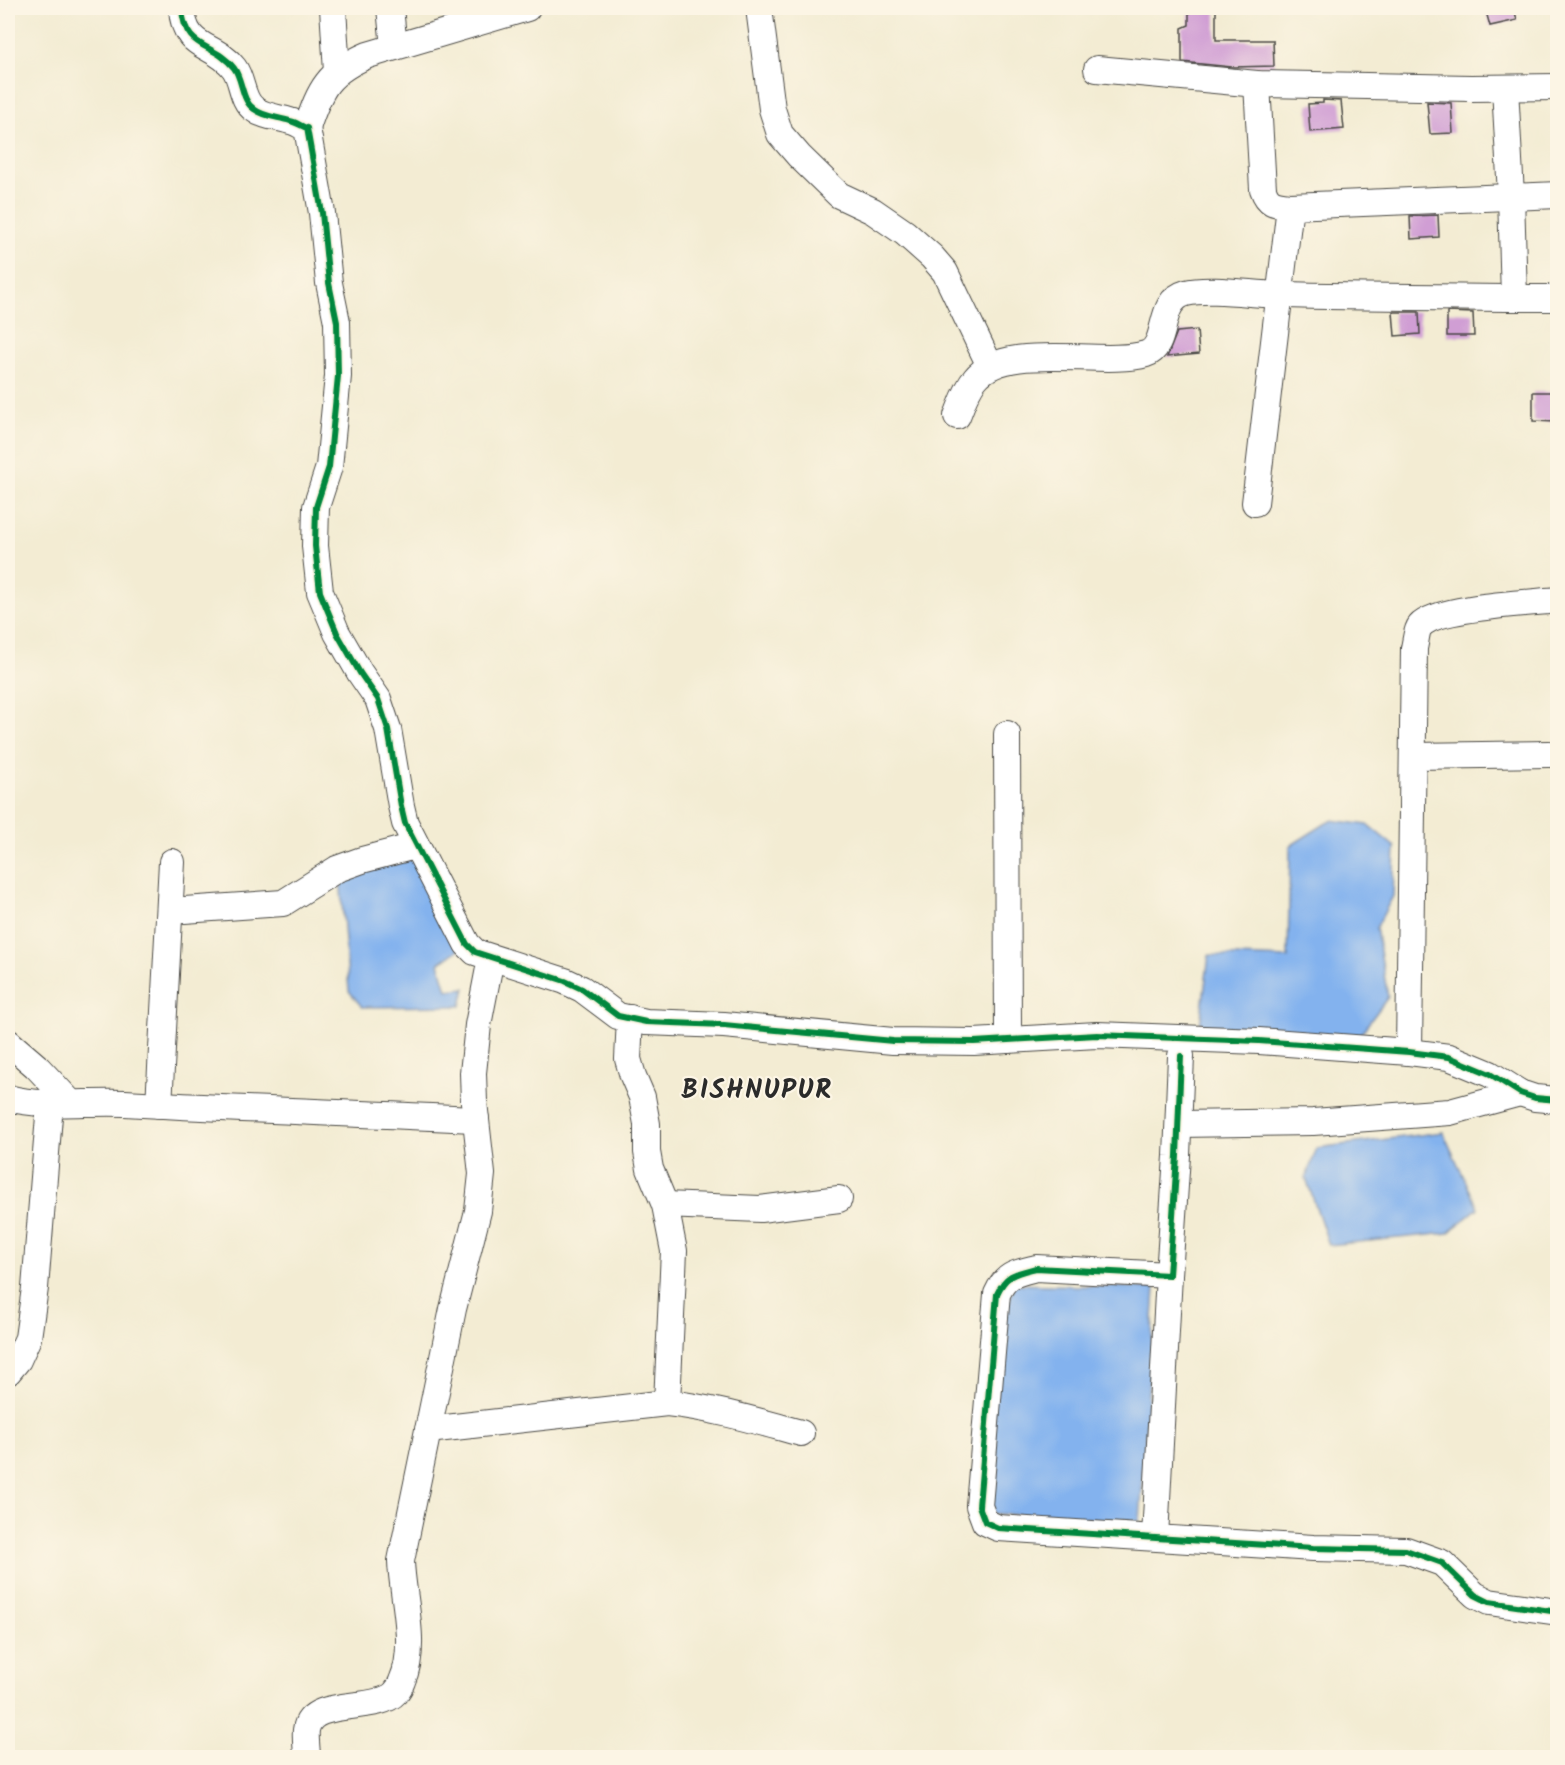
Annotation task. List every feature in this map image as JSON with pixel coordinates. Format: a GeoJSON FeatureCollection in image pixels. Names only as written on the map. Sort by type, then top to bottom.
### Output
{"type":"FeatureCollection","features":[{"type":"Feature","properties":{"kind":"street"},"geometry":{"type":"LineString","coordinates":[[182,8],[183,22],[191,36],[236,70],[244,95],[252,109],[307,128]]}},
{"type":"Feature","properties":{"kind":"street"},"geometry":{"type":"LineString","coordinates":[[333,8],[337,72]]}},
{"type":"Feature","properties":{"kind":"street"},"geometry":{"type":"LineString","coordinates":[[390,8],[394,47]]}},
{"type":"Feature","properties":{"kind":"street"},"geometry":{"type":"LineString","coordinates":[[527,8],[348,63],[329,79],[315,103],[307,128],[322,213],[329,283],[337,322],[338,376],[329,467],[316,507],[315,546],[320,592],[337,633],[378,699],[388,729],[400,806],[415,846],[467,944],[475,952],[565,981],[582,989],[618,1016],[646,1022],[736,1026],[893,1041],[1008,1040],[1097,1035],[1259,1041],[1409,1052],[1449,1057],[1490,1074],[1520,1093],[1535,1098],[1557,1100]]}},
{"type":"Feature","properties":{"kind":"street"},"geometry":{"type":"LineString","coordinates":[[759,8],[772,109],[780,134],[839,195],[873,211],[932,257],[945,272],[990,366]]}},
{"type":"Feature","properties":{"kind":"street"},"geometry":{"type":"LineString","coordinates":[[1097,69],[1257,84],[1557,87]]}},
{"type":"Feature","properties":{"kind":"street"},"geometry":{"type":"LineString","coordinates":[[1257,84],[1263,189],[1266,198],[1273,204],[1290,206],[1511,195],[1557,195]]}},
{"type":"Feature","properties":{"kind":"street"},"geometry":{"type":"LineString","coordinates":[[1504,88],[1511,195],[1514,298]]}},
{"type":"Feature","properties":{"kind":"street"},"geometry":{"type":"LineString","coordinates":[[1255,503],[1290,206]]}},
{"type":"Feature","properties":{"kind":"street"},"geometry":{"type":"LineString","coordinates":[[957,416],[967,391],[976,378],[990,366],[1020,359],[1147,354],[1155,348],[1168,308],[1175,298],[1186,293],[1202,291],[1279,295],[1557,298]]}},
{"type":"Feature","properties":{"kind":"street"},"geometry":{"type":"LineString","coordinates":[[1409,1052],[1414,648],[1418,628],[1428,619],[1447,613],[1557,600]]}},
{"type":"Feature","properties":{"kind":"street"},"geometry":{"type":"LineString","coordinates":[[1007,734],[1008,1040]]}},
{"type":"Feature","properties":{"kind":"street"},"geometry":{"type":"LineString","coordinates":[[1413,756],[1549,754]]}},
{"type":"Feature","properties":{"kind":"street"},"geometry":{"type":"LineString","coordinates":[[170,910],[283,903],[337,869],[415,846]]}},
{"type":"Feature","properties":{"kind":"street"},"geometry":{"type":"LineString","coordinates":[[159,1105],[172,862]]}},
{"type":"Feature","properties":{"kind":"street"},"geometry":{"type":"LineString","coordinates":[[308,1758],[306,1728],[312,1717],[324,1711],[381,1701],[395,1694],[403,1679],[409,1652],[401,1561],[453,1309],[478,1211],[483,1173],[473,1073],[478,1025],[491,958]]}},
{"type":"Feature","properties":{"kind":"street"},"geometry":{"type":"LineString","coordinates":[[630,1018],[628,1059],[642,1097],[647,1124],[647,1152],[650,1169],[665,1205],[674,1251],[667,1403]]}},
{"type":"Feature","properties":{"kind":"street"},"geometry":{"type":"LineString","coordinates":[[8,1042],[36,1066],[61,1103],[28,1338],[18,1360],[8,1372]]}},
{"type":"Feature","properties":{"kind":"street"},"geometry":{"type":"LineString","coordinates":[[1155,1537],[1181,1056]]}},
{"type":"Feature","properties":{"kind":"street"},"geometry":{"type":"LineString","coordinates":[[1179,1124],[1313,1122],[1450,1112],[1520,1093]]}},
{"type":"Feature","properties":{"kind":"street"},"geometry":{"type":"LineString","coordinates":[[8,1098],[61,1103],[109,1102],[476,1119]]}},
{"type":"Feature","properties":{"kind":"street"},"geometry":{"type":"LineString","coordinates":[[665,1205],[760,1209],[839,1199]]}},
{"type":"Feature","properties":{"kind":"street"},"geometry":{"type":"LineString","coordinates":[[1169,1275],[1036,1268],[1017,1273],[1003,1281],[997,1294],[979,1506],[985,1522],[998,1528],[1313,1548],[1406,1550],[1442,1563],[1475,1595],[1489,1602],[1557,1612]]}},
{"type":"Feature","properties":{"kind":"street"},"geometry":{"type":"LineString","coordinates":[[428,1430],[667,1403],[728,1413],[801,1433]]}},
{"type":"Feature","properties":{"kind":"water"},"geometry":{"type":"Polygon","coordinates":[[[1331,820],[1368,825],[1395,847],[1393,896],[1376,928],[1388,997],[1359,1036],[1244,1040],[1200,1025],[1209,955],[1288,958],[1290,846],[1331,820]]]}},
{"type":"Feature","properties":{"kind":"water"},"geometry":{"type":"Polygon","coordinates":[[[414,859],[458,950],[439,963],[447,990],[465,988],[461,1006],[362,1007],[349,991],[340,877],[414,859]]]}},
{"type":"Feature","properties":{"kind":"water"},"geometry":{"type":"Polygon","coordinates":[[[1443,1132],[1478,1208],[1448,1233],[1329,1245],[1306,1178],[1317,1148],[1443,1132]]]}},
{"type":"Feature","properties":{"kind":"water"},"geometry":{"type":"Polygon","coordinates":[[[1015,1284],[1155,1288],[1140,1521],[983,1513],[995,1340],[1015,1284]]]}},
{"type":"Feature","properties":{"kind":"building"},"geometry":{"type":"Polygon","coordinates":[[[1189,8],[1216,8],[1216,40],[1273,40],[1274,66],[1232,67],[1182,62],[1182,28],[1189,25],[1189,8]]]}},
{"type":"Feature","properties":{"kind":"building"},"geometry":{"type":"Polygon","coordinates":[[[1485,8],[1514,8],[1517,20],[1490,26],[1485,8]]]}},
{"type":"Feature","properties":{"kind":"building"},"geometry":{"type":"Polygon","coordinates":[[[1323,100],[1341,101],[1344,129],[1310,132],[1308,104],[1323,103],[1323,100]]]}},
{"type":"Feature","properties":{"kind":"building"},"geometry":{"type":"Polygon","coordinates":[[[1427,102],[1451,103],[1453,133],[1430,134],[1427,102]]]}},
{"type":"Feature","properties":{"kind":"building"},"geometry":{"type":"Polygon","coordinates":[[[1438,215],[1439,237],[1411,239],[1410,216],[1438,215]]]}},
{"type":"Feature","properties":{"kind":"building"},"geometry":{"type":"Polygon","coordinates":[[[1393,312],[1419,312],[1420,334],[1395,336],[1393,312]]]}},
{"type":"Feature","properties":{"kind":"building"},"geometry":{"type":"Polygon","coordinates":[[[1447,312],[1473,313],[1474,336],[1447,336],[1447,312]]]}},
{"type":"Feature","properties":{"kind":"building"},"geometry":{"type":"Polygon","coordinates":[[[1197,330],[1199,354],[1167,357],[1177,332],[1197,330]]]}},
{"type":"Feature","properties":{"kind":"building"},"geometry":{"type":"Polygon","coordinates":[[[1533,392],[1557,392],[1557,422],[1533,421],[1533,392]]]}},
{"type":"Feature","properties":{"kind":"cycle path"},"geometry":{"type":"LineString","coordinates":[[182,8],[188,32],[194,39],[218,54],[234,68],[244,95],[254,109],[262,114],[307,128],[322,213],[329,283],[337,322],[338,376],[329,467],[316,507],[315,546],[320,592],[337,633],[378,699],[388,729],[405,823],[467,944],[475,952],[565,981],[582,989],[618,1016],[646,1022],[724,1025],[893,1041],[974,1042],[1097,1035],[1259,1041],[1409,1052],[1449,1057],[1490,1074],[1520,1093],[1535,1098],[1558,1100]]}},
{"type":"Feature","properties":{"kind":"cycle path"},"geometry":{"type":"LineString","coordinates":[[1181,1056],[1169,1275],[1036,1268],[1012,1275],[1000,1287],[997,1294],[979,1506],[985,1522],[998,1528],[1313,1548],[1406,1550],[1442,1563],[1475,1595],[1489,1602],[1558,1612]]}},
{"type":"Feature","properties":{"kind":"district","name":"BISHNUPUR"},"geometry":{"type":"Point","coordinates":[757,1090]}}]}
